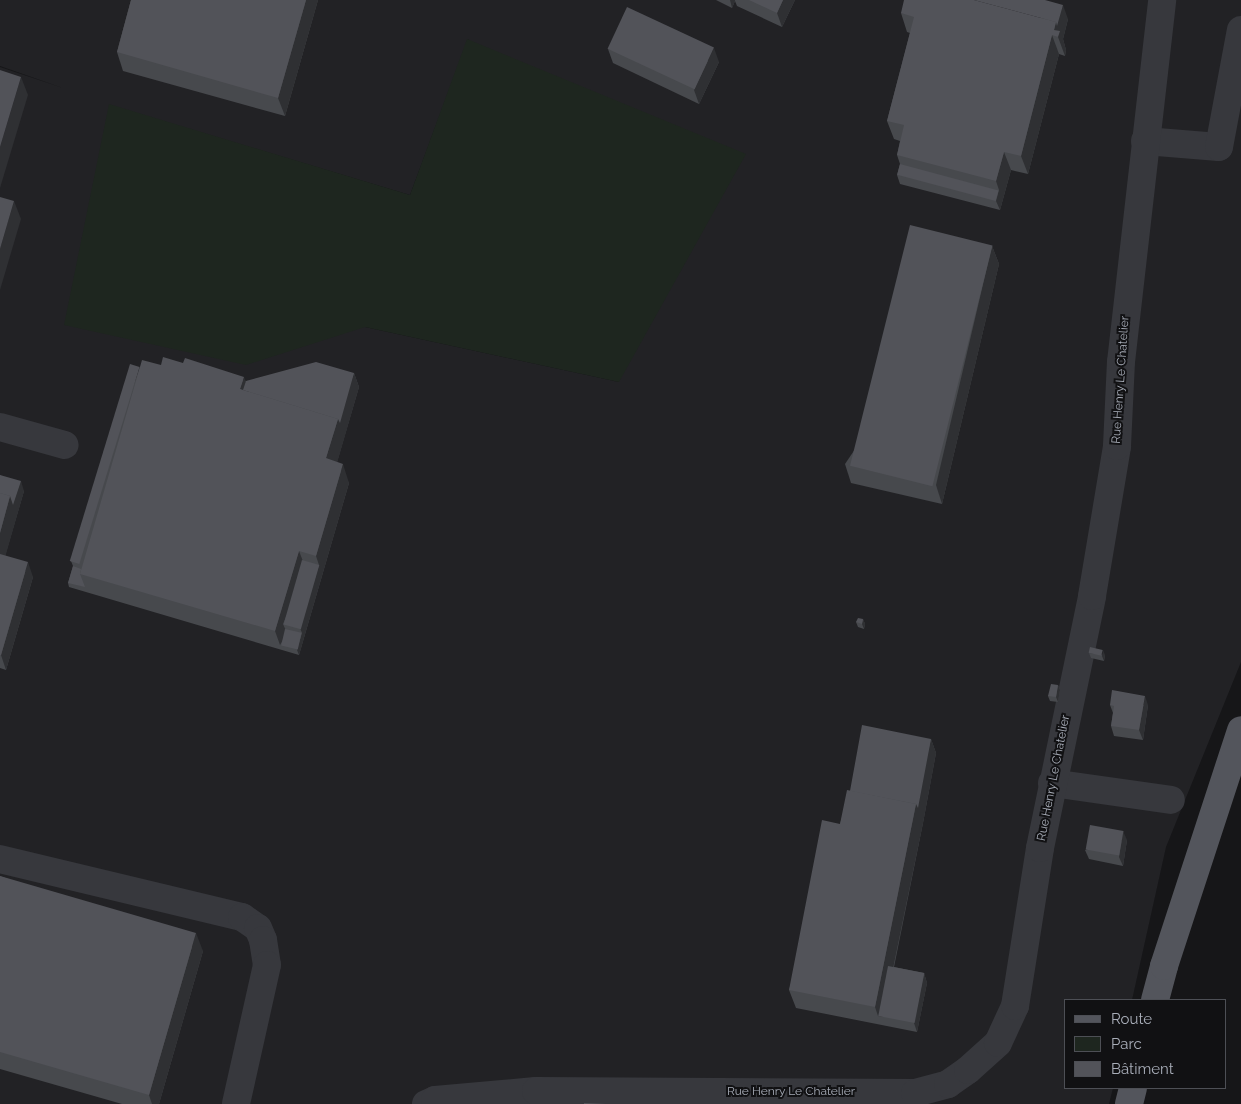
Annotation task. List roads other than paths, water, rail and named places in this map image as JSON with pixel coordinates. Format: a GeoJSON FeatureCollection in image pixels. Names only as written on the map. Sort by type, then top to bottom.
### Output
{"type":"FeatureCollection","features":[{"type":"Feature","properties":{"kind":"main road"},"geometry":{"type":"LineString","coordinates":[[1155,999],[1164,966],[1241,730]]}},
{"type":"Feature","properties":{"kind":"main road"},"geometry":{"type":"LineString","coordinates":[[1129,1104],[1133,1089]]}},
{"type":"Feature","properties":{"kind":"street","name":"Rue Henry Le Chatelier"},"geometry":{"type":"LineString","coordinates":[[426,1104],[435,1100],[498,1100],[536,1092],[915,1093],[948,1084],[968,1070],[998,1043],[1015,1006],[1052,783],[1092,596],[1117,446],[1121,362],[1162,0]]}},
{"type":"Feature","properties":{"kind":"street"},"geometry":{"type":"LineString","coordinates":[[1145,141],[1219,147],[1241,30]]}},
{"type":"Feature","properties":{"kind":"street"},"geometry":{"type":"LineString","coordinates":[[0,427],[65,445]]}},
{"type":"Feature","properties":{"kind":"street"},"geometry":{"type":"LineString","coordinates":[[1052,783],[1171,800]]}},
{"type":"Feature","properties":{"kind":"street"},"geometry":{"type":"LineString","coordinates":[[0,859],[242,918],[258,928],[263,940],[267,965],[236,1104]]}}]}
